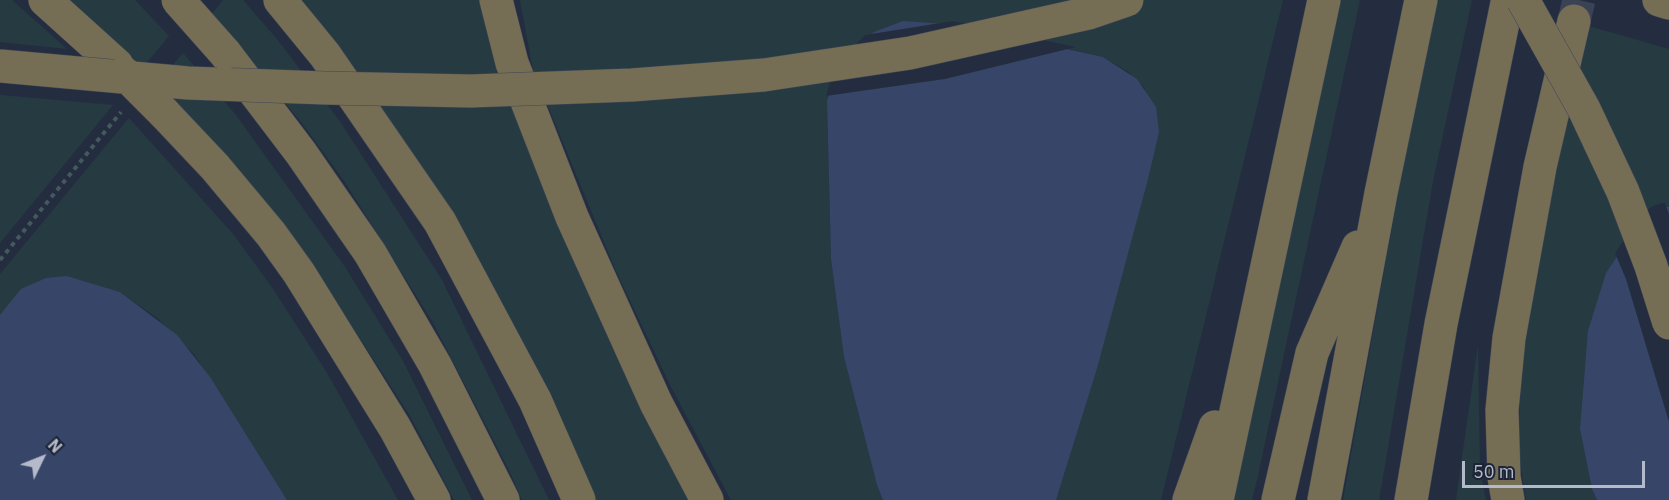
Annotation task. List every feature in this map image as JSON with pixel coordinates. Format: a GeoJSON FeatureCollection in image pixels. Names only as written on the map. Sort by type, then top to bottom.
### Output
{"type":"FeatureCollection","features":[{"type":"Feature","properties":{"kind":"highway"},"geometry":{"type":"LineString","coordinates":[[45,0],[117,65],[236,192],[299,273],[394,428],[434,500]]}},
{"type":"Feature","properties":{"kind":"highway"},"geometry":{"type":"LineString","coordinates":[[177,0],[225,53],[301,153],[370,253],[435,365],[503,500]]}},
{"type":"Feature","properties":{"kind":"highway"},"geometry":{"type":"LineString","coordinates":[[280,0],[338,74],[440,222],[529,389],[579,500]]}},
{"type":"Feature","properties":{"kind":"highway"},"geometry":{"type":"LineString","coordinates":[[496,0],[512,63],[572,217],[656,403],[707,500]]}},
{"type":"Feature","properties":{"kind":"highway"},"geometry":{"type":"LineString","coordinates":[[0,66],[188,83],[314,88],[471,91],[632,85],[764,75],[910,53],[1089,13],[1126,0]]}},
{"type":"Feature","properties":{"kind":"highway"},"geometry":{"type":"LineString","coordinates":[[1217,500],[1324,0]]}},
{"type":"Feature","properties":{"kind":"highway"},"geometry":{"type":"LineString","coordinates":[[1324,500],[1381,193],[1421,0]]}},
{"type":"Feature","properties":{"kind":"highway"},"geometry":{"type":"LineString","coordinates":[[1659,0],[1669,3]]}},
{"type":"Feature","properties":{"kind":"highway"},"geometry":{"type":"LineString","coordinates":[[1515,2],[1584,109],[1623,192],[1652,266],[1669,322]]}},
{"type":"Feature","properties":{"kind":"highway"},"geometry":{"type":"LineString","coordinates":[[1411,500],[1441,324],[1515,2]]}},
{"type":"Feature","properties":{"kind":"highway"},"geometry":{"type":"LineString","coordinates":[[1508,500],[1504,477],[1502,410],[1509,338],[1540,167],[1574,21]]}},
{"type":"Feature","properties":{"kind":"highway"},"geometry":{"type":"LineString","coordinates":[[1278,500],[1312,353],[1381,193]]}},
{"type":"Feature","properties":{"kind":"highway"},"geometry":{"type":"LineString","coordinates":[[1189,500],[1258,304]]}},
{"type":"Feature","properties":{"kind":"path"},"geometry":{"type":"LineString","coordinates":[[0,260],[122,112]]}},
{"type":"Feature","properties":{"kind":"green space"},"geometry":{"type":"Polygon","coordinates":[[[0,0],[12,0],[67,49],[0,42],[0,0]]]}},
{"type":"Feature","properties":{"kind":"green space"},"geometry":{"type":"Polygon","coordinates":[[[59,0],[135,0],[169,36],[139,72],[59,0]]]}},
{"type":"Feature","properties":{"kind":"green space"},"geometry":{"type":"Polygon","coordinates":[[[223,0],[243,0],[276,38],[339,120],[442,280],[549,500],[522,500],[509,470],[432,321],[345,182],[301,122],[211,15],[223,0]]]}},
{"type":"Feature","properties":{"kind":"green space"},"geometry":{"type":"Polygon","coordinates":[[[292,0],[482,0],[690,500],[587,500],[292,0]]]}},
{"type":"Feature","properties":{"kind":"green space"},"geometry":{"type":"Polygon","coordinates":[[[520,0],[1283,0],[1161,500],[1056,500],[1096,372],[1145,88],[1127,71],[1103,57],[1045,43],[827,101],[831,259],[844,357],[877,485],[883,500],[731,500],[670,385],[616,271],[533,70],[520,0]]]}},
{"type":"Feature","properties":{"kind":"green space"},"geometry":{"type":"Polygon","coordinates":[[[1339,0],[1360,0],[1257,480],[1252,500],[1228,500],[1339,0]]]}},
{"type":"Feature","properties":{"kind":"green space"},"geometry":{"type":"Polygon","coordinates":[[[1436,0],[1472,0],[1433,181],[1379,500],[1343,500],[1413,109],[1436,0]]]}},
{"type":"Feature","properties":{"kind":"green space"},"geometry":{"type":"Polygon","coordinates":[[[1585,25],[1669,49],[1669,207],[1663,206],[1580,429],[1592,489],[1597,500],[1526,500],[1518,448],[1524,315],[1585,25]]]}},
{"type":"Feature","properties":{"kind":"green space"},"geometry":{"type":"Polygon","coordinates":[[[183,53],[236,115],[345,267],[403,361],[472,500],[454,500],[410,416],[319,275],[158,82],[183,53]]]}},
{"type":"Feature","properties":{"kind":"green space"},"geometry":{"type":"Polygon","coordinates":[[[0,95],[113,105],[0,243],[0,95]]]}},
{"type":"Feature","properties":{"kind":"green space"},"geometry":{"type":"Polygon","coordinates":[[[129,118],[233,234],[271,286],[327,373],[398,500],[287,500],[194,354],[157,318],[120,292],[67,276],[0,315],[0,274],[129,118]]]}},
{"type":"Feature","properties":{"kind":"green space"},"geometry":{"type":"Polygon","coordinates":[[[1478,345],[1480,470],[1486,500],[1456,500],[1478,345]]]}},
{"type":"Feature","properties":{"kind":"water"},"geometry":{"type":"Polygon","coordinates":[[[903,21],[959,25],[1103,57],[1137,79],[1156,107],[1159,132],[1148,179],[1096,372],[1056,500],[883,500],[877,485],[844,357],[831,259],[827,101],[838,68],[854,49],[874,32],[903,21]]]}},
{"type":"Feature","properties":{"kind":"water"},"geometry":{"type":"Polygon","coordinates":[[[1663,206],[1669,207],[1669,500],[1597,500],[1592,489],[1580,429],[1588,331],[1606,273],[1641,221],[1663,206]]]}},
{"type":"Feature","properties":{"kind":"water"},"geometry":{"type":"Polygon","coordinates":[[[67,276],[120,292],[177,335],[210,377],[287,500],[0,500],[0,315],[21,289],[46,278],[67,276]]]}},
{"type":"Feature","properties":{"kind":"pier"},"geometry":{"type":"Polygon","coordinates":[[[953,21],[1076,47],[945,79],[826,96],[835,66],[865,35],[953,21]]]}},
{"type":"Feature","properties":{"kind":"pier"},"geometry":{"type":"Polygon","coordinates":[[[1665,203],[1669,214],[1669,422],[1626,279],[1615,253],[1638,219],[1651,207],[1665,203]]]}},
{"type":"Feature","properties":{"kind":"tunnel"},"geometry":{"type":"LineString","coordinates":[[1574,21],[1579,0]]}}]}
